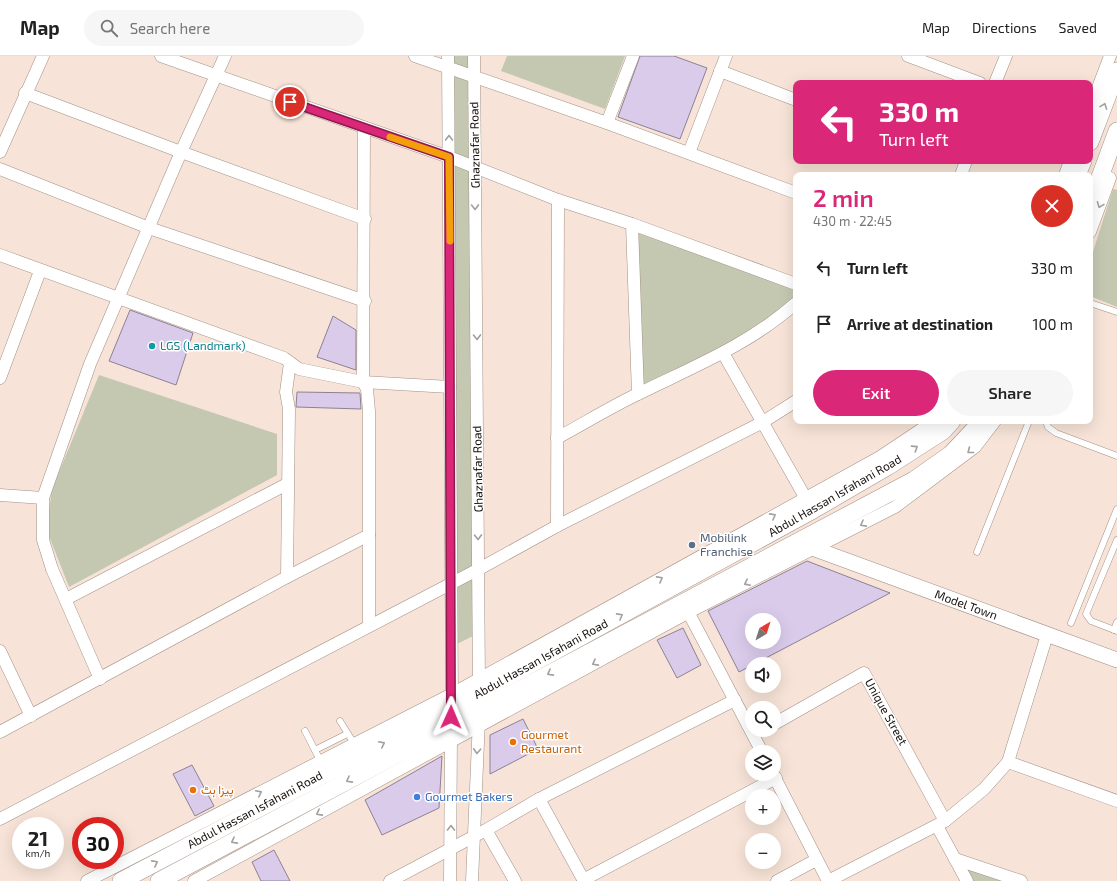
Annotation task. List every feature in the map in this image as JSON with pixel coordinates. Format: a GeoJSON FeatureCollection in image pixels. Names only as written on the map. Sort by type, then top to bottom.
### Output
{"type":"FeatureCollection","features":[{"type":"Feature","properties":{"kind":"main road"},"geometry":{"type":"LineString","coordinates":[[1093,134],[1117,71]]}},
{"type":"Feature","properties":{"kind":"main road"},"geometry":{"type":"LineString","coordinates":[[1093,200],[1110,178],[1117,131]]}},
{"type":"Feature","properties":{"kind":"main road","name":"Abdul Hassan Isfahani Road"},"geometry":{"type":"LineString","coordinates":[[121,881],[321,761],[354,744],[452,701],[809,504],[900,459],[943,430],[949,424]]}},
{"type":"Feature","properties":{"kind":"main road","name":"Abdul Hassan Isfahani Road"},"geometry":{"type":"LineString","coordinates":[[160,881],[451,734],[686,607],[914,480],[951,454],[979,424]]}},
{"type":"Feature","properties":{"kind":"street"},"geometry":{"type":"LineString","coordinates":[[0,152],[25,93],[43,56]]}},
{"type":"Feature","properties":{"kind":"street"},"geometry":{"type":"LineString","coordinates":[[161,56],[217,77],[449,157],[558,200],[632,224],[793,283]]}},
{"type":"Feature","properties":{"kind":"street"},"geometry":{"type":"LineString","coordinates":[[100,679],[52,569],[43,540],[43,498],[90,364],[181,152],[217,77],[225,56]]}},
{"type":"Feature","properties":{"kind":"street"},"geometry":{"type":"LineString","coordinates":[[415,56],[448,62],[474,77],[607,123],[793,192]]}},
{"type":"Feature","properties":{"kind":"street","name":"Ghaznafar Road"},"geometry":{"type":"LineString","coordinates":[[472,881],[472,838],[479,718],[474,56]]}},
{"type":"Feature","properties":{"kind":"street"},"geometry":{"type":"LineString","coordinates":[[607,123],[633,56]]}},
{"type":"Feature","properties":{"kind":"street"},"geometry":{"type":"LineString","coordinates":[[689,153],[726,56]]}},
{"type":"Feature","properties":{"kind":"street"},"geometry":{"type":"LineString","coordinates":[[908,56],[972,80]]}},
{"type":"Feature","properties":{"kind":"street"},"geometry":{"type":"LineString","coordinates":[[996,80],[1006,56]]}},
{"type":"Feature","properties":{"kind":"street"},"geometry":{"type":"LineString","coordinates":[[1093,101],[1110,56]]}},
{"type":"Feature","properties":{"kind":"street"},"geometry":{"type":"LineString","coordinates":[[448,62],[452,701],[450,881]]}},
{"type":"Feature","properties":{"kind":"street"},"geometry":{"type":"LineString","coordinates":[[720,71],[793,99]]}},
{"type":"Feature","properties":{"kind":"street"},"geometry":{"type":"LineString","coordinates":[[25,93],[181,152],[365,218]]}},
{"type":"Feature","properties":{"kind":"street"},"geometry":{"type":"LineString","coordinates":[[364,128],[365,218],[363,382],[367,389],[369,411],[368,626]]}},
{"type":"Feature","properties":{"kind":"street"},"geometry":{"type":"LineString","coordinates":[[0,169],[149,228],[364,301]]}},
{"type":"Feature","properties":{"kind":"street"},"geometry":{"type":"LineString","coordinates":[[1093,224],[1110,178]]}},
{"type":"Feature","properties":{"kind":"street"},"geometry":{"type":"LineString","coordinates":[[557,526],[558,200]]}},
{"type":"Feature","properties":{"kind":"street"},"geometry":{"type":"LineString","coordinates":[[632,224],[638,394]]}},
{"type":"Feature","properties":{"kind":"street"},"geometry":{"type":"LineString","coordinates":[[0,255],[40,271],[118,297],[284,358],[299,369],[363,382],[450,387]]}},
{"type":"Feature","properties":{"kind":"street"},"geometry":{"type":"LineString","coordinates":[[0,378],[40,271]]}},
{"type":"Feature","properties":{"kind":"street"},"geometry":{"type":"LineString","coordinates":[[557,438],[638,394],[724,354],[774,323],[793,307]]}},
{"type":"Feature","properties":{"kind":"street"},"geometry":{"type":"LineString","coordinates":[[724,354],[809,504],[930,424]]}},
{"type":"Feature","properties":{"kind":"street"},"geometry":{"type":"LineString","coordinates":[[288,576],[287,484],[289,409],[286,392],[290,363]]}},
{"type":"Feature","properties":{"kind":"street"},"geometry":{"type":"LineString","coordinates":[[0,819],[479,569],[557,526],[763,422],[793,403]]}},
{"type":"Feature","properties":{"kind":"street"},"geometry":{"type":"LineString","coordinates":[[745,714],[735,700],[686,607],[815,549],[895,507],[975,447],[993,424]]}},
{"type":"Feature","properties":{"kind":"street"},"geometry":{"type":"LineString","coordinates":[[66,599],[287,484]]}},
{"type":"Feature","properties":{"kind":"street"},"geometry":{"type":"LineString","coordinates":[[0,495],[43,498]]}},
{"type":"Feature","properties":{"kind":"street"},"geometry":{"type":"LineString","coordinates":[[0,732],[288,576],[369,535]]}},
{"type":"Feature","properties":{"kind":"street","name":"Model Town"},"geometry":{"type":"LineString","coordinates":[[815,549],[1047,635],[1117,659]]}},
{"type":"Feature","properties":{"kind":"street"},"geometry":{"type":"LineString","coordinates":[[777,781],[816,860],[828,881],[941,823],[984,789],[1008,762],[1047,635]]}},
{"type":"Feature","properties":{"kind":"street"},"geometry":{"type":"LineString","coordinates":[[0,651],[31,716]]}},
{"type":"Feature","properties":{"kind":"street","name":"Unique Street"},"geometry":{"type":"LineString","coordinates":[[781,720],[864,673],[941,823]]}},
{"type":"Feature","properties":{"kind":"street"},"geometry":{"type":"LineString","coordinates":[[390,881],[472,838],[539,799],[735,700]]}},
{"type":"Feature","properties":{"kind":"street"},"geometry":{"type":"LineString","coordinates":[[194,881],[451,734]]}},
{"type":"Feature","properties":{"kind":"street"},"geometry":{"type":"LineString","coordinates":[[87,881],[321,761]]}},
{"type":"Feature","properties":{"kind":"street"},"geometry":{"type":"LineString","coordinates":[[1008,762],[1117,801]]}},
{"type":"Feature","properties":{"kind":"street"},"geometry":{"type":"LineString","coordinates":[[539,799],[583,880],[766,781]]}},
{"type":"Feature","properties":{"kind":"street"},"geometry":{"type":"LineString","coordinates":[[941,823],[955,859],[967,881]]}},
{"type":"Feature","properties":{"kind":"street"},"geometry":{"type":"LineString","coordinates":[[486,830],[514,881]]}},
{"type":"Feature","properties":{"kind":"street"},"geometry":{"type":"LineString","coordinates":[[955,859],[1021,881]]}},
{"type":"Feature","properties":{"kind":"street"},"geometry":{"type":"LineString","coordinates":[[777,881],[816,860]]}},
{"type":"Feature","properties":{"kind":"lane"},"geometry":{"type":"LineString","coordinates":[[1093,304],[1117,312]]}},
{"type":"Feature","properties":{"kind":"lane"},"geometry":{"type":"LineString","coordinates":[[977,552],[1028,424]]}},
{"type":"Feature","properties":{"kind":"lane"},"geometry":{"type":"LineString","coordinates":[[1047,424],[1048,427],[1056,433],[1117,456]]}},
{"type":"Feature","properties":{"kind":"lane"},"geometry":{"type":"LineString","coordinates":[[1071,623],[1117,509]]}},
{"type":"Feature","properties":{"kind":"lane"},"geometry":{"type":"LineString","coordinates":[[1117,540],[1086,614],[1091,621],[1115,630],[1117,622]]}},
{"type":"Feature","properties":{"kind":"lane"},"geometry":{"type":"LineString","coordinates":[[305,731],[321,761],[354,744],[340,721]]}},
{"type":"Feature","properties":{"kind":"green space"},"geometry":{"type":"Polygon","coordinates":[[[449,56],[472,56],[479,633],[451,647],[449,56]]]}},
{"type":"Feature","properties":{"kind":"green space"},"geometry":{"type":"Polygon","coordinates":[[[507,56],[625,56],[605,109],[501,71],[507,56]]]}},
{"type":"Feature","properties":{"kind":"green space"},"geometry":{"type":"Polygon","coordinates":[[[1113,189],[1117,190],[1117,307],[1093,297],[1093,252],[1113,189]]]}},
{"type":"Feature","properties":{"kind":"green space"},"geometry":{"type":"Polygon","coordinates":[[[632,224],[793,283],[793,306],[774,323],[638,394],[632,224]]]}},
{"type":"Feature","properties":{"kind":"green space"},"geometry":{"type":"Polygon","coordinates":[[[99,375],[277,434],[277,475],[69,587],[49,536],[49,511],[52,489],[99,375]]]}},
{"type":"Feature","properties":{"kind":"green space"},"geometry":{"type":"Polygon","coordinates":[[[955,859],[1021,881],[967,881],[955,859]]]}},
{"type":"Feature","properties":{"kind":"building"},"geometry":{"type":"Polygon","coordinates":[[[640,56],[674,56],[707,68],[680,139],[618,117],[640,56]]]}},
{"type":"Feature","properties":{"kind":"building","name":"LGS (Landmark)"},"geometry":{"type":"Polygon","coordinates":[[[130,310],[193,333],[176,385],[109,361],[130,310]]]}},
{"type":"Feature","properties":{"kind":"building"},"geometry":{"type":"Polygon","coordinates":[[[333,316],[356,330],[356,370],[317,357],[333,316]]]}},
{"type":"Feature","properties":{"kind":"building"},"geometry":{"type":"Polygon","coordinates":[[[297,392],[360,393],[361,409],[296,407],[297,392]]]}},
{"type":"Feature","properties":{"kind":"building"},"geometry":{"type":"Polygon","coordinates":[[[807,561],[890,593],[768,657],[745,657],[745,669],[739,672],[708,611],[807,561]]]}},
{"type":"Feature","properties":{"kind":"building"},"geometry":{"type":"Polygon","coordinates":[[[683,628],[701,665],[677,678],[657,640],[683,628]]]}},
{"type":"Feature","properties":{"kind":"building","name":"Gourmet Restaurant"},"geometry":{"type":"Polygon","coordinates":[[[523,719],[538,749],[490,774],[490,735],[523,719]]]}},
{"type":"Feature","properties":{"kind":"building","name":"Gourmet Bakers"},"geometry":{"type":"Polygon","coordinates":[[[442,756],[439,808],[382,835],[365,800],[442,756]]]}},
{"type":"Feature","properties":{"kind":"building","name":"پیزا ہٹ"},"geometry":{"type":"Polygon","coordinates":[[[192,765],[214,806],[195,816],[173,774],[192,765]]]}},
{"type":"Feature","properties":{"kind":"building"},"geometry":{"type":"Polygon","coordinates":[[[274,850],[290,881],[261,881],[252,862],[274,850]]]}},
{"type":"Feature","properties":{"kind":"slow traffic"},"geometry":{"type":"LineString","coordinates":[[390,137],[449,157],[450,241]]}},
{"type":"Feature","properties":{"kind":"place","name":"LGS (Landmark)"},"geometry":{"type":"Point","coordinates":[152,346]}},
{"type":"Feature","properties":{"kind":"place","name":"Mobilink Franchise"},"geometry":{"type":"Point","coordinates":[692,545]}},
{"type":"Feature","properties":{"kind":"place","name":"Gourmet Restaurant"},"geometry":{"type":"Point","coordinates":[513,742]}},
{"type":"Feature","properties":{"kind":"place","name":"پیزا ہٹ"},"geometry":{"type":"Point","coordinates":[193,790]}},
{"type":"Feature","properties":{"kind":"place","name":"Gourmet Bakers"},"geometry":{"type":"Point","coordinates":[417,797]}},
{"type":"Feature","properties":{"kind":"route"},"geometry":{"type":"LineString","coordinates":[[290,102],[449,157],[451,717]]}}]}
